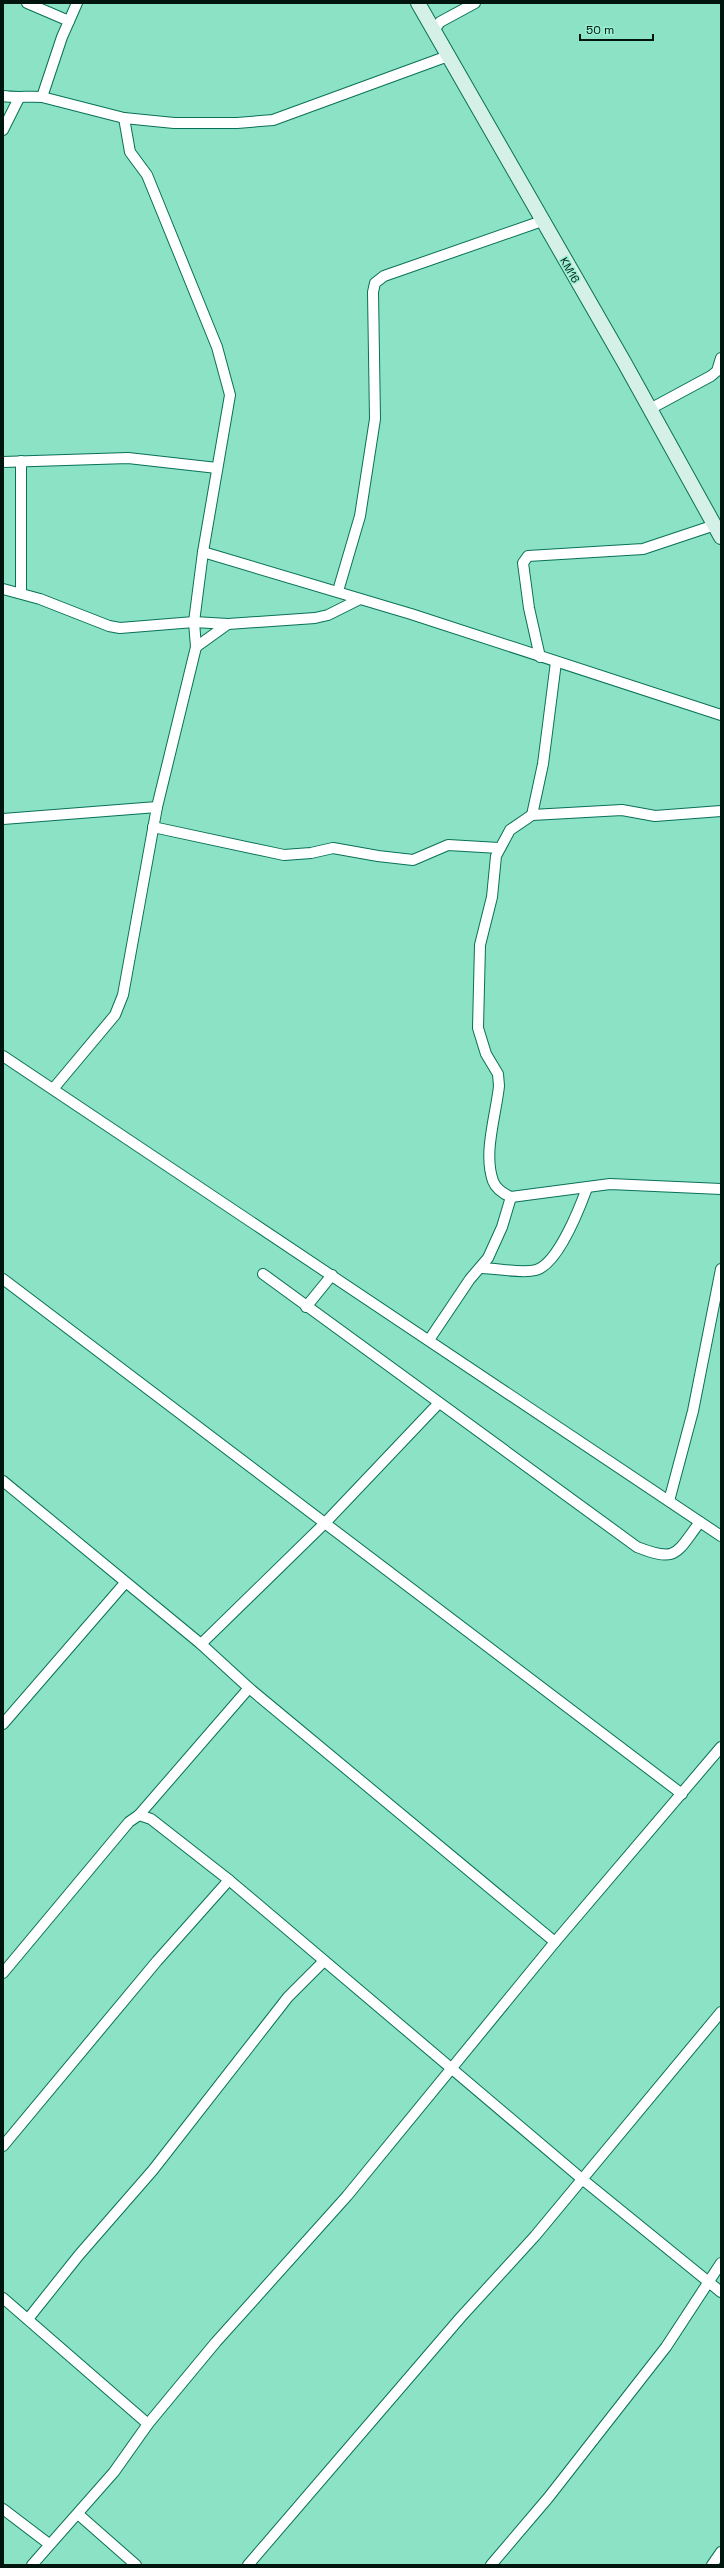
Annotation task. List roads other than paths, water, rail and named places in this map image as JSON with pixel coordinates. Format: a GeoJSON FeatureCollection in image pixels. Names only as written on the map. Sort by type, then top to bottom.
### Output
{"type":"FeatureCollection","features":[{"type":"Feature","properties":{"kind":"street"},"geometry":{"type":"LineString","coordinates":[[26,3],[69,21]]}},
{"type":"Feature","properties":{"kind":"street"},"geometry":{"type":"LineString","coordinates":[[42,97],[69,21],[77,3]]}},
{"type":"Feature","properties":{"kind":"street","name":"KM16"},"geometry":{"type":"LineString","coordinates":[[418,3],[433,32],[501,145],[542,221],[718,531]]}},
{"type":"Feature","properties":{"kind":"street"},"geometry":{"type":"LineString","coordinates":[[433,32],[440,22],[475,3]]}},
{"type":"Feature","properties":{"kind":"street"},"geometry":{"type":"LineString","coordinates":[[3,96],[20,98],[28,96],[42,97],[124,118],[210,124],[273,120],[448,56]]}},
{"type":"Feature","properties":{"kind":"street"},"geometry":{"type":"LineString","coordinates":[[3,130],[20,98]]}},
{"type":"Feature","properties":{"kind":"street"},"geometry":{"type":"LineString","coordinates":[[53,1089],[115,1015],[120,1006],[157,807],[196,647],[194,622],[203,552],[229,407],[227,382],[217,347],[147,175],[130,152],[124,118]]}},
{"type":"Feature","properties":{"kind":"street"},"geometry":{"type":"LineString","coordinates":[[338,592],[360,516],[375,419],[373,292],[375,283],[384,276],[542,221]]}},
{"type":"Feature","properties":{"kind":"street"},"geometry":{"type":"LineString","coordinates":[[650,409],[711,376],[717,371],[721,358]]}},
{"type":"Feature","properties":{"kind":"street"},"geometry":{"type":"LineString","coordinates":[[3,462],[128,458],[217,468]]}},
{"type":"Feature","properties":{"kind":"street"},"geometry":{"type":"LineString","coordinates":[[21,461],[21,592]]}},
{"type":"Feature","properties":{"kind":"street"},"geometry":{"type":"LineString","coordinates":[[540,657],[529,608],[523,563],[528,556],[643,548],[718,531]]}},
{"type":"Feature","properties":{"kind":"street"},"geometry":{"type":"LineString","coordinates":[[203,552],[338,592],[721,715]]}},
{"type":"Feature","properties":{"kind":"street"},"geometry":{"type":"LineString","coordinates":[[3,589],[21,592],[108,626],[142,627],[194,622],[228,624],[323,617],[360,599]]}},
{"type":"Feature","properties":{"kind":"street"},"geometry":{"type":"LineString","coordinates":[[196,647],[228,624]]}},
{"type":"Feature","properties":{"kind":"street"},"geometry":{"type":"LineString","coordinates":[[532,815],[544,764],[556,662]]}},
{"type":"Feature","properties":{"kind":"street"},"geometry":{"type":"LineString","coordinates":[[3,820],[157,807]]}},
{"type":"Feature","properties":{"kind":"street"},"geometry":{"type":"LineString","coordinates":[[721,811],[656,816],[614,810],[532,815],[510,830],[496,856],[489,912],[480,945],[478,1028],[486,1054],[498,1074],[499,1086],[491,1143],[491,1172],[493,1182],[498,1189],[511,1197],[610,1184],[721,1189]]}},
{"type":"Feature","properties":{"kind":"street"},"geometry":{"type":"LineString","coordinates":[[153,826],[284,855],[311,853],[332,848],[413,860],[448,845],[499,848]]}},
{"type":"Feature","properties":{"kind":"street"},"geometry":{"type":"LineString","coordinates":[[3,1056],[721,1536]]}},
{"type":"Feature","properties":{"kind":"street"},"geometry":{"type":"LineString","coordinates":[[481,1268],[529,1271],[539,1269],[566,1237],[588,1188]]}},
{"type":"Feature","properties":{"kind":"street"},"geometry":{"type":"LineString","coordinates":[[429,1340],[470,1279],[481,1268],[493,1248],[511,1197]]}},
{"type":"Feature","properties":{"kind":"street"},"geometry":{"type":"LineString","coordinates":[[669,1501],[693,1411],[721,1269]]}},
{"type":"Feature","properties":{"kind":"street"},"geometry":{"type":"LineString","coordinates":[[263,1274],[438,1404],[637,1547],[663,1556],[673,1554],[700,1522]]}},
{"type":"Feature","properties":{"kind":"street"},"geometry":{"type":"LineString","coordinates":[[306,1307],[332,1275]]}},
{"type":"Feature","properties":{"kind":"street"},"geometry":{"type":"LineString","coordinates":[[3,1278],[682,1794]]}},
{"type":"Feature","properties":{"kind":"street"},"geometry":{"type":"LineString","coordinates":[[201,1644],[325,1523],[438,1404]]}},
{"type":"Feature","properties":{"kind":"street"},"geometry":{"type":"LineString","coordinates":[[3,1481],[125,1583],[201,1644],[249,1688],[555,1942]]}},
{"type":"Feature","properties":{"kind":"street"},"geometry":{"type":"LineString","coordinates":[[3,1724],[125,1583]]}},
{"type":"Feature","properties":{"kind":"street"},"geometry":{"type":"LineString","coordinates":[[3,1973],[129,1822],[139,1815],[249,1688]]}},
{"type":"Feature","properties":{"kind":"street"},"geometry":{"type":"LineString","coordinates":[[32,2565],[114,2472],[148,2424],[216,2342],[342,2202],[452,2070],[555,1942],[721,1747]]}},
{"type":"Feature","properties":{"kind":"street"},"geometry":{"type":"LineString","coordinates":[[139,1815],[151,1819],[229,1880],[582,2179],[721,2292]]}},
{"type":"Feature","properties":{"kind":"street"},"geometry":{"type":"LineString","coordinates":[[3,2146],[157,1961],[229,1880]]}},
{"type":"Feature","properties":{"kind":"street"},"geometry":{"type":"LineString","coordinates":[[28,2319],[79,2255],[154,2170],[288,1997],[324,1961]]}},
{"type":"Feature","properties":{"kind":"street"},"geometry":{"type":"LineString","coordinates":[[248,2565],[582,2179],[721,2012]]}},
{"type":"Feature","properties":{"kind":"street"},"geometry":{"type":"LineString","coordinates":[[491,2565],[548,2498],[666,2347],[721,2263]]}},
{"type":"Feature","properties":{"kind":"street"},"geometry":{"type":"LineString","coordinates":[[3,2298],[148,2424]]}},
{"type":"Feature","properties":{"kind":"street"},"geometry":{"type":"LineString","coordinates":[[3,2509],[50,2544]]}},
{"type":"Feature","properties":{"kind":"street"},"geometry":{"type":"LineString","coordinates":[[78,2514],[136,2565]]}},
{"type":"Feature","properties":{"kind":"street"},"geometry":{"type":"LineString","coordinates":[[712,2565],[721,2552]]}}]}
